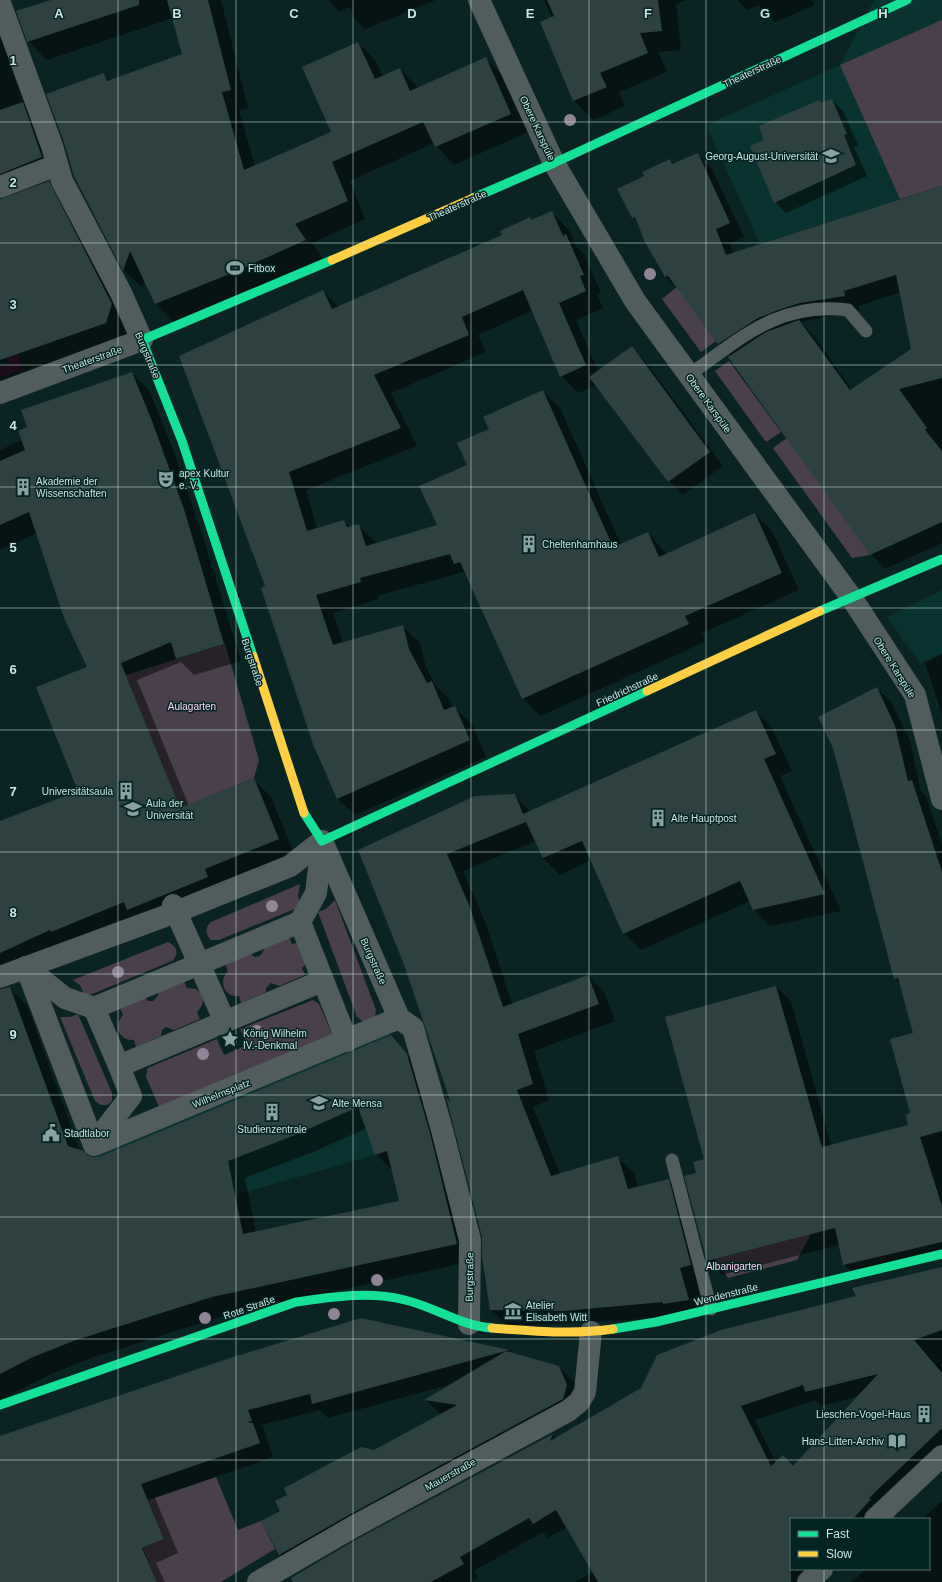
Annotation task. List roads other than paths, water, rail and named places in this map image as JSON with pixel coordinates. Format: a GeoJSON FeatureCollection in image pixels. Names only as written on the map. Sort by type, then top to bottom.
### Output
{"type":"FeatureCollection","features":[{"type":"Feature","properties":{"kind":"street","name":"Obere Karspüle"},"geometry":{"type":"LineString","coordinates":[[479,0],[554,163],[634,301],[851,597],[915,695],[942,799]]}},
{"type":"Feature","properties":{"kind":"street","name":"Theaterstraße"},"geometry":{"type":"LineString","coordinates":[[0,393],[142,340],[329,262],[554,163],[907,0]]}},
{"type":"Feature","properties":{"kind":"street","name":"Burgstraße"},"geometry":{"type":"LineString","coordinates":[[0,3],[62,181],[121,293],[142,340],[182,441],[304,812],[322,842],[399,1018],[413,1028],[442,1130],[470,1240],[469,1324]]}},
{"type":"Feature","properties":{"kind":"street"},"geometry":{"type":"LineString","coordinates":[[0,187],[57,165]]}},
{"type":"Feature","properties":{"kind":"street","name":"Friedrichstraße"},"geometry":{"type":"LineString","coordinates":[[322,842],[851,597],[942,559]]}},
{"type":"Feature","properties":{"kind":"street"},"geometry":{"type":"LineString","coordinates":[[0,977],[290,866],[322,842]]}},
{"type":"Feature","properties":{"kind":"street"},"geometry":{"type":"LineString","coordinates":[[26,967],[65,998],[94,1008],[300,922],[316,893],[322,842]]}},
{"type":"Feature","properties":{"kind":"street"},"geometry":{"type":"LineString","coordinates":[[175,909],[225,1022]]}},
{"type":"Feature","properties":{"kind":"street"},"geometry":{"type":"LineString","coordinates":[[300,922],[322,981],[347,1041]]}},
{"type":"Feature","properties":{"kind":"street"},"geometry":{"type":"LineString","coordinates":[[26,967],[94,1145]]}},
{"type":"Feature","properties":{"kind":"street"},"geometry":{"type":"LineString","coordinates":[[119,1066],[322,981]]}},
{"type":"Feature","properties":{"kind":"street"},"geometry":{"type":"LineString","coordinates":[[94,1008],[131,1096],[94,1145]]}},
{"type":"Feature","properties":{"kind":"street","name":"Wilhelmsplatz"},"geometry":{"type":"LineString","coordinates":[[94,1145],[347,1041],[399,1018]]}},
{"type":"Feature","properties":{"kind":"street","name":"Wendenstraße"},"geometry":{"type":"LineString","coordinates":[[512,1331],[555,1334],[591,1332],[656,1322],[942,1254]]}},
{"type":"Feature","properties":{"kind":"street","name":"Rote Straße"},"geometry":{"type":"LineString","coordinates":[[0,1405],[296,1302],[337,1296],[375,1295],[406,1300],[469,1324],[512,1331]]}},
{"type":"Feature","properties":{"kind":"street","name":"Mauerstraße"},"geometry":{"type":"LineString","coordinates":[[258,1582],[353,1527],[568,1411],[579,1402],[585,1392],[591,1332]]}},
{"type":"Feature","properties":{"kind":"street"},"geometry":{"type":"LineString","coordinates":[[875,1518],[942,1456]]}},
{"type":"Feature","properties":{"kind":"street"},"geometry":{"type":"LineString","coordinates":[[808,1582],[821,1570]]}},
{"type":"Feature","properties":{"kind":"lane"},"geometry":{"type":"LineString","coordinates":[[689,375],[751,331],[773,319],[798,311],[821,308],[848,310],[866,331]]}},
{"type":"Feature","properties":{"kind":"lane"},"geometry":{"type":"LineString","coordinates":[[672,1160],[711,1309]]}},
{"type":"Feature","properties":{"kind":"waterway"},"geometry":{"type":"LineString","coordinates":[[0,372],[16,366],[13,356]]}},
{"type":"Feature","properties":{"kind":"place","name":"Georg-August-Universität"},"geometry":{"type":"Point","coordinates":[831,156]}},
{"type":"Feature","properties":{"kind":"place","name":"Fitbox"},"geometry":{"type":"Point","coordinates":[235,268]}},
{"type":"Feature","properties":{"kind":"place","name":"apex Kultur e. V."},"geometry":{"type":"Point","coordinates":[166,479]}},
{"type":"Feature","properties":{"kind":"place","name":"Akademie der Wissenschaften"},"geometry":{"type":"Point","coordinates":[23,487]}},
{"type":"Feature","properties":{"kind":"place","name":"Cheltenhamhaus"},"geometry":{"type":"Point","coordinates":[529,544]}},
{"type":"Feature","properties":{"kind":"place","name":"Universitätsaula"},"geometry":{"type":"Point","coordinates":[126,791]}},
{"type":"Feature","properties":{"kind":"place","name":"Aula der Universität"},"geometry":{"type":"Point","coordinates":[133,809]}},
{"type":"Feature","properties":{"kind":"place","name":"Alte Hauptpost"},"geometry":{"type":"Point","coordinates":[658,818]}},
{"type":"Feature","properties":{"kind":"place","name":"König Wilhelm IV.-Denkmal"},"geometry":{"type":"Point","coordinates":[230,1039]}},
{"type":"Feature","properties":{"kind":"place","name":"Alte Mensa"},"geometry":{"type":"Point","coordinates":[319,1103]}},
{"type":"Feature","properties":{"kind":"place","name":"Studienzentrale"},"geometry":{"type":"Point","coordinates":[272,1112]}},
{"type":"Feature","properties":{"kind":"place","name":"Stadtlabor"},"geometry":{"type":"Point","coordinates":[51,1133]}},
{"type":"Feature","properties":{"kind":"place","name":"Atelier Elisabeth Witt"},"geometry":{"type":"Point","coordinates":[513,1311]}},
{"type":"Feature","properties":{"kind":"place","name":"Lieschen-Vogel-Haus"},"geometry":{"type":"Point","coordinates":[924,1414]}},
{"type":"Feature","properties":{"kind":"place","name":"Hans-Litten-Archiv"},"geometry":{"type":"Point","coordinates":[897,1441]}},
{"type":"Feature","properties":{"kind":"park label","name":"Aulagarten"},"geometry":{"type":"Point","coordinates":[192,706]}},
{"type":"Feature","properties":{"kind":"park label","name":"Albanigarten"},"geometry":{"type":"Point","coordinates":[734,1266]}}]}
